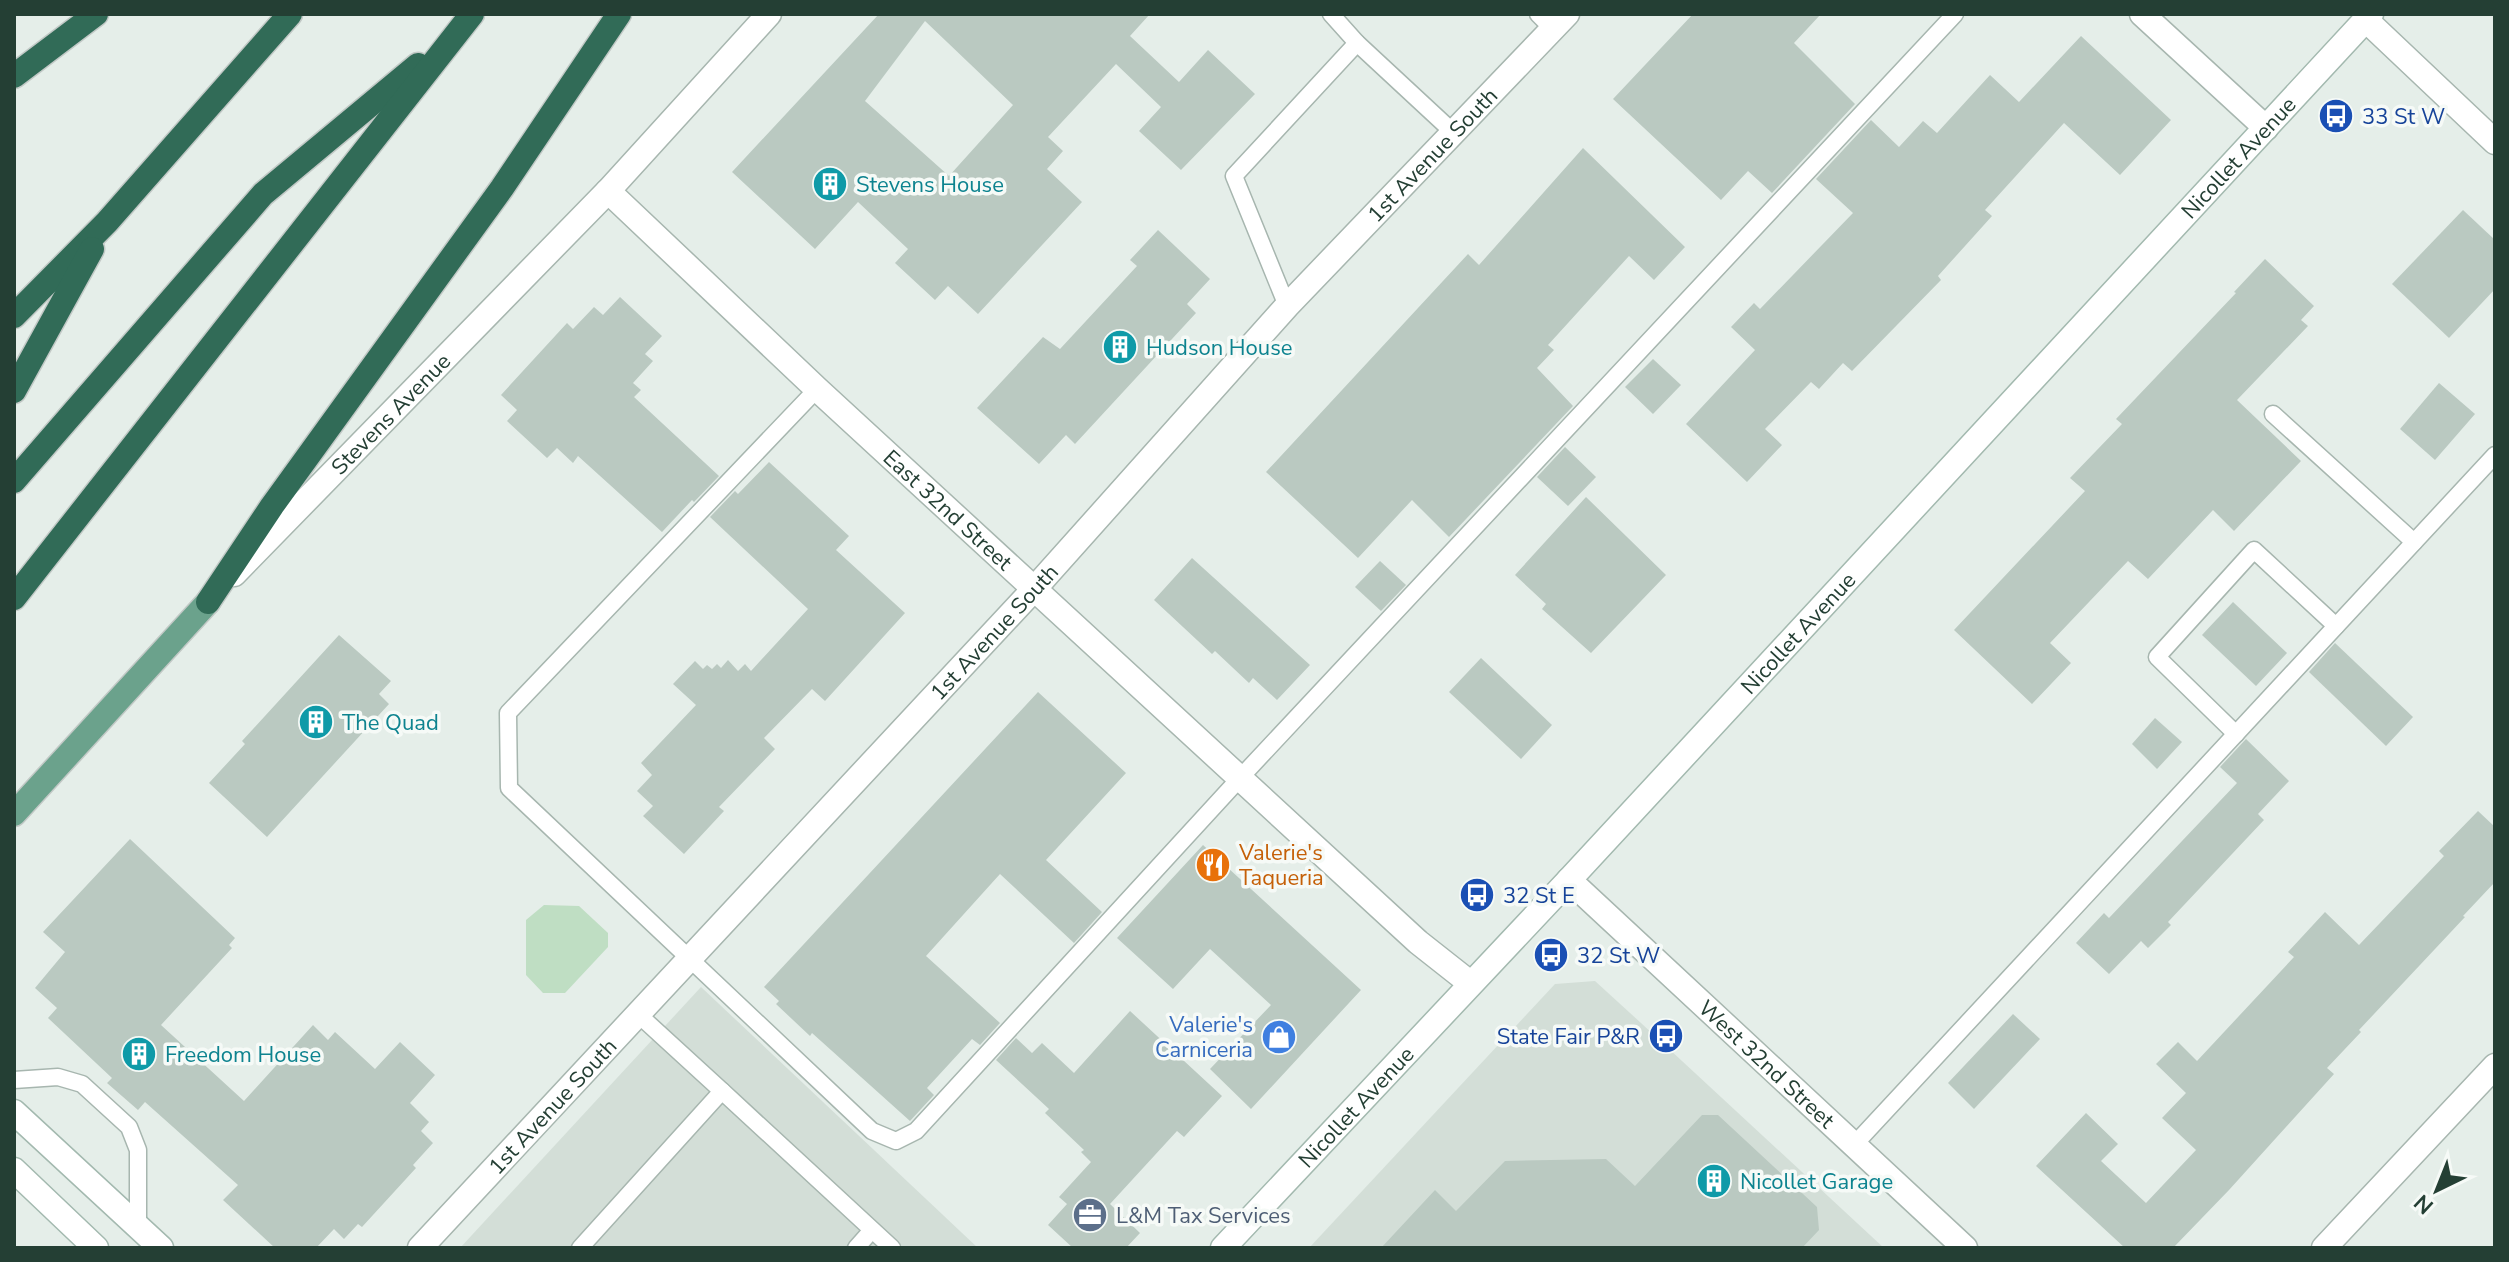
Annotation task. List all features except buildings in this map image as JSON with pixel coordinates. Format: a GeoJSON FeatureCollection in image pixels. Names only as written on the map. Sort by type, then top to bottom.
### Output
{"type":"FeatureCollection","features":[{"type":"Feature","properties":{"kind":"highway"},"geometry":{"type":"LineString","coordinates":[[14,76],[96,14]]}},
{"type":"Feature","properties":{"kind":"highway"},"geometry":{"type":"LineString","coordinates":[[14,316],[107,222],[290,14]]}},
{"type":"Feature","properties":{"kind":"highway"},"geometry":{"type":"LineString","coordinates":[[14,598],[472,14]]}},
{"type":"Feature","properties":{"kind":"highway"},"geometry":{"type":"LineString","coordinates":[[208,602],[272,506],[502,188],[619,14]]}},
{"type":"Feature","properties":{"kind":"highway"},"geometry":{"type":"LineString","coordinates":[[14,481],[263,194],[454,36]]}},
{"type":"Feature","properties":{"kind":"highway"},"geometry":{"type":"LineString","coordinates":[[14,391],[107,222]]}},
{"type":"Feature","properties":{"kind":"main road","name":"Stevens Avenue"},"geometry":{"type":"LineString","coordinates":[[14,814],[208,602]]}},
{"type":"Feature","properties":{"kind":"street","name":"Stevens Avenue"},"geometry":{"type":"LineString","coordinates":[[208,602],[608,191],[769,14]]}},
{"type":"Feature","properties":{"kind":"street"},"geometry":{"type":"LineString","coordinates":[[2142,14],[2266,128]]}},
{"type":"Feature","properties":{"kind":"street"},"geometry":{"type":"LineString","coordinates":[[2368,17],[2495,142]]}},
{"type":"Feature","properties":{"kind":"street","name":"Nicollet Avenue"},"geometry":{"type":"LineString","coordinates":[[1223,1248],[1569,880],[2368,17]]}},
{"type":"Feature","properties":{"kind":"street","name":"1st Avenue South"},"geometry":{"type":"LineString","coordinates":[[420,1248],[1035,588],[1287,306],[1454,133],[1552,19]]}},
{"type":"Feature","properties":{"kind":"street","name":"East 32nd Street"},"geometry":{"type":"LineString","coordinates":[[608,191],[817,389],[1418,942],[1470,983]]}},
{"type":"Feature","properties":{"kind":"street","name":"West 32nd Street"},"geometry":{"type":"LineString","coordinates":[[1569,880],[1965,1248]]}},
{"type":"Feature","properties":{"kind":"street"},"geometry":{"type":"LineString","coordinates":[[2324,1248],[2495,1066]]}},
{"type":"Feature","properties":{"kind":"street"},"geometry":{"type":"LineString","coordinates":[[14,1112],[161,1248]]}},
{"type":"Feature","properties":{"kind":"street"},"geometry":{"type":"LineString","coordinates":[[14,1170],[96,1248]]}},
{"type":"Feature","properties":{"kind":"lane"},"geometry":{"type":"LineString","coordinates":[[1331,14],[1357,43],[1454,133]]}},
{"type":"Feature","properties":{"kind":"lane"},"geometry":{"type":"LineString","coordinates":[[817,389],[508,713],[509,788],[872,1131],[896,1141],[916,1131],[1240,778],[1955,14]]}},
{"type":"Feature","properties":{"kind":"lane"},"geometry":{"type":"LineString","coordinates":[[1287,306],[1234,176],[1357,43]]}},
{"type":"Feature","properties":{"kind":"lane"},"geometry":{"type":"LineString","coordinates":[[2273,414],[2414,542]]}},
{"type":"Feature","properties":{"kind":"lane"},"geometry":{"type":"LineString","coordinates":[[1854,1145],[2495,455]]}},
{"type":"Feature","properties":{"kind":"lane"},"geometry":{"type":"LineString","coordinates":[[2236,734],[2157,657],[2254,550],[2336,626]]}},
{"type":"Feature","properties":{"kind":"lane"},"geometry":{"type":"LineString","coordinates":[[639,1015],[892,1248]]}},
{"type":"Feature","properties":{"kind":"lane"},"geometry":{"type":"LineString","coordinates":[[14,1080],[58,1077],[82,1084],[129,1127],[138,1150],[138,1227]]}},
{"type":"Feature","properties":{"kind":"lane"},"geometry":{"type":"LineString","coordinates":[[580,1248],[722,1091]]}},
{"type":"Feature","properties":{"kind":"lane"},"geometry":{"type":"LineString","coordinates":[[856,1248],[872,1230]]}},
{"type":"Feature","properties":{"kind":"shaded area"},"geometry":{"type":"Polygon","coordinates":[[[1595,981],[1884,1248],[1309,1248],[1555,984],[1595,981]]]}},
{"type":"Feature","properties":{"kind":"shaded area"},"geometry":{"type":"Polygon","coordinates":[[[701,987],[978,1248],[460,1248],[701,987]]]}},
{"type":"Feature","properties":{"kind":"green space"},"geometry":{"type":"Polygon","coordinates":[[[544,905],[579,906],[608,933],[608,947],[565,993],[543,993],[526,975],[526,920],[544,905]]]}},
{"type":"Feature","properties":{"kind":"place","name":"33 St W"},"geometry":{"type":"Point","coordinates":[2336,116]}},
{"type":"Feature","properties":{"kind":"place","name":"Stevens House"},"geometry":{"type":"Point","coordinates":[830,184]}},
{"type":"Feature","properties":{"kind":"place","name":"Hudson House"},"geometry":{"type":"Point","coordinates":[1120,347]}},
{"type":"Feature","properties":{"kind":"place","name":"The Quad"},"geometry":{"type":"Point","coordinates":[316,722]}},
{"type":"Feature","properties":{"kind":"place","name":"Valerie's Taqueria"},"geometry":{"type":"Point","coordinates":[1213,865]}},
{"type":"Feature","properties":{"kind":"place","name":"32 St E"},"geometry":{"type":"Point","coordinates":[1477,895]}},
{"type":"Feature","properties":{"kind":"place","name":"32 St W"},"geometry":{"type":"Point","coordinates":[1551,955]}},
{"type":"Feature","properties":{"kind":"place","name":"State Fair P&R"},"geometry":{"type":"Point","coordinates":[1666,1036]}},
{"type":"Feature","properties":{"kind":"place","name":"Valerie's Carniceria"},"geometry":{"type":"Point","coordinates":[1279,1037]}},
{"type":"Feature","properties":{"kind":"place","name":"Freedom House"},"geometry":{"type":"Point","coordinates":[139,1054]}},
{"type":"Feature","properties":{"kind":"place","name":"Nicollet Garage"},"geometry":{"type":"Point","coordinates":[1714,1181]}},
{"type":"Feature","properties":{"kind":"place","name":"L&M Tax Services"},"geometry":{"type":"Point","coordinates":[1090,1215]}}]}
